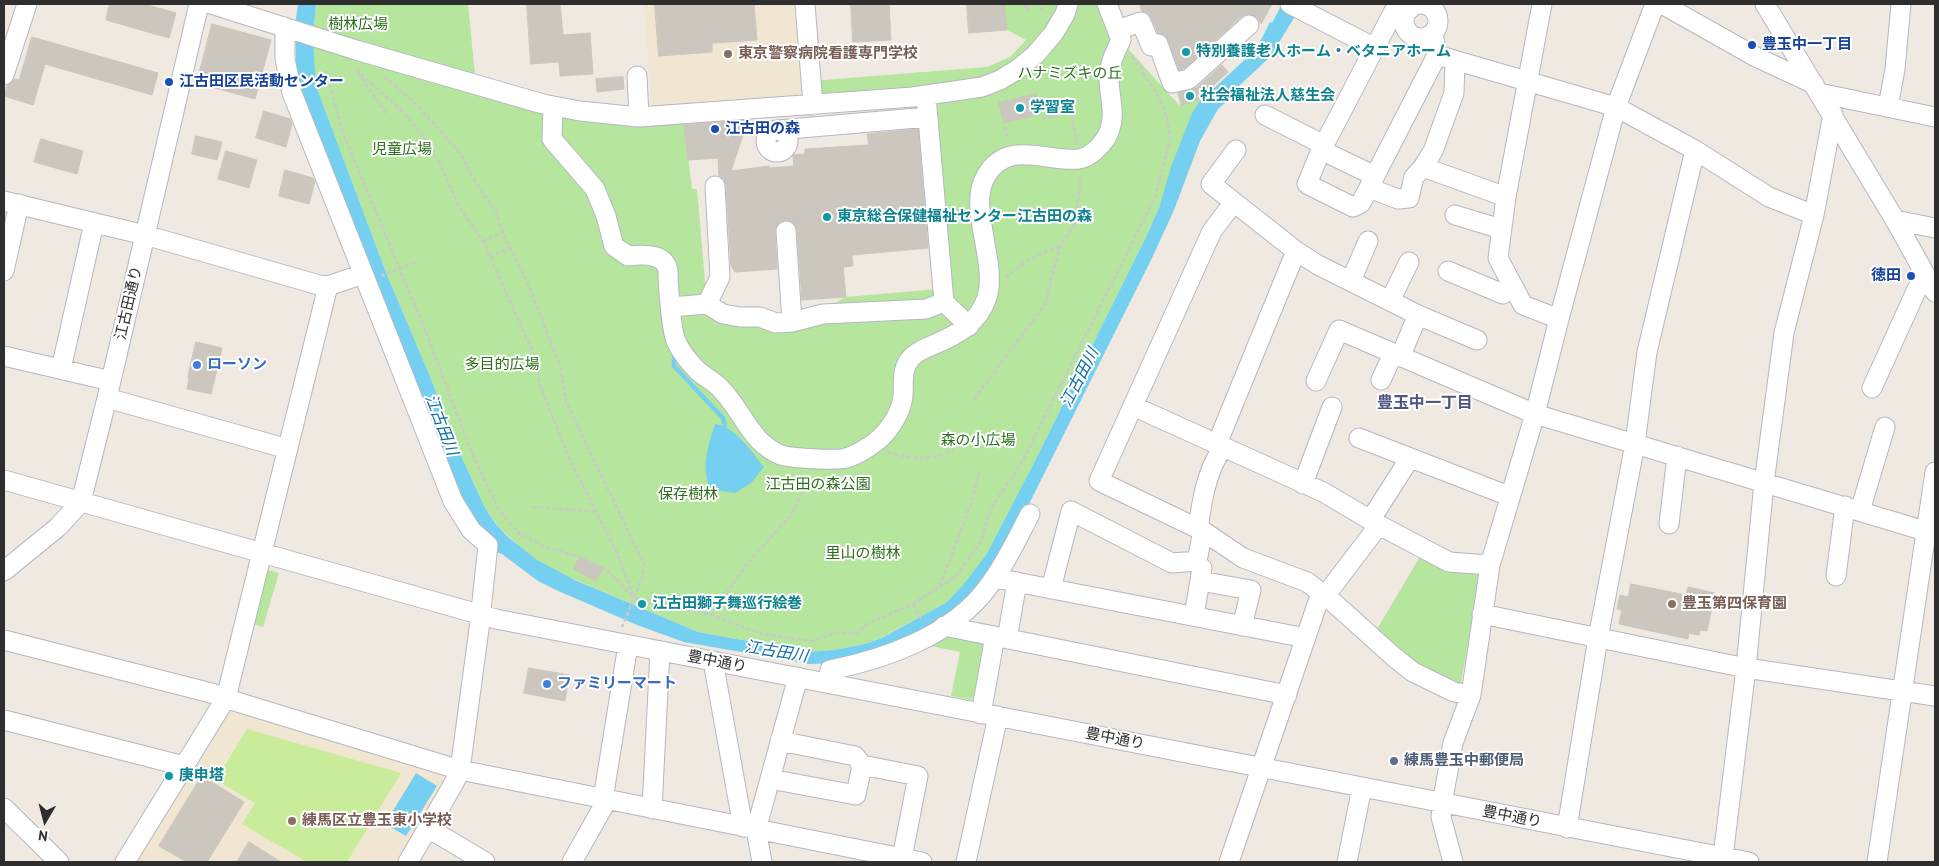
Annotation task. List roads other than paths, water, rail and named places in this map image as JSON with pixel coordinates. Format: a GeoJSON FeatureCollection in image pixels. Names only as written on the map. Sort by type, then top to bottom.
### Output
{"type":"FeatureCollection","features":[{"type":"Feature","properties":{"kind":"street"},"geometry":{"type":"LineString","coordinates":[[4,75],[27,4]]}},
{"type":"Feature","properties":{"kind":"street","name":"江古田通り"},"geometry":{"type":"LineString","coordinates":[[4,571],[58,527],[81,502],[200,4]]}},
{"type":"Feature","properties":{"kind":"street"},"geometry":{"type":"LineString","coordinates":[[211,4],[322,39],[553,106],[580,111],[639,117],[926,96],[982,87],[1000,80],[1036,55],[1053,34],[1065,14],[1068,4]]}},
{"type":"Feature","properties":{"kind":"street"},"geometry":{"type":"LineString","coordinates":[[805,4],[802,106],[791,128],[928,117]]}},
{"type":"Feature","properties":{"kind":"street"},"geometry":{"type":"LineString","coordinates":[[553,106],[552,139],[595,189],[606,216],[614,246],[628,256],[648,254],[663,260],[669,271],[668,278],[676,342],[698,371],[720,387],[758,438],[781,455],[846,458],[870,446],[892,424],[899,412],[903,397],[903,374],[910,359],[924,349],[954,336],[969,326],[980,312],[987,297],[990,281],[980,193],[987,173],[1000,161],[1011,156],[1035,154],[1080,159],[1092,154],[1111,128],[1113,114],[1109,77],[1110,62],[1120,40],[1107,4]]}},
{"type":"Feature","properties":{"kind":"street"},"geometry":{"type":"LineString","coordinates":[[1542,4],[1506,197],[1498,258],[1523,305],[1558,319]]}},
{"type":"Feature","properties":{"kind":"street"},"geometry":{"type":"LineString","coordinates":[[1453,862],[1441,817],[1442,804],[1453,743],[1471,695],[1490,565],[1535,414],[1558,319],[1616,107],[1655,4]]}},
{"type":"Feature","properties":{"kind":"street"},"geometry":{"type":"LineString","coordinates":[[1662,4],[1756,57],[1816,88],[1935,117]]}},
{"type":"Feature","properties":{"kind":"street"},"geometry":{"type":"LineString","coordinates":[[1765,4],[1833,114],[1932,286],[1917,289],[1872,388]]}},
{"type":"Feature","properties":{"kind":"street"},"geometry":{"type":"LineString","coordinates":[[1888,107],[1895,70],[1901,4]]}},
{"type":"Feature","properties":{"kind":"street"},"geometry":{"type":"LineString","coordinates":[[1420,5],[1431,8],[1437,17],[1438,23],[1433,33],[1437,55],[1361,203],[1353,207],[1307,184],[1322,148],[1374,48],[1395,9],[1410,9],[1420,5]]}},
{"type":"Feature","properties":{"kind":"street"},"geometry":{"type":"LineString","coordinates":[[1298,8],[1374,48]]}},
{"type":"Feature","properties":{"kind":"street"},"geometry":{"type":"LineString","coordinates":[[1117,30],[1141,22],[1151,46],[1158,44],[1172,83],[1189,79],[1249,25]]}},
{"type":"Feature","properties":{"kind":"street"},"geometry":{"type":"LineString","coordinates":[[287,28],[285,59],[292,93],[453,501],[471,530],[488,545],[481,616],[460,770],[408,862]]}},
{"type":"Feature","properties":{"kind":"street"},"geometry":{"type":"LineString","coordinates":[[1437,55],[1616,107],[1695,150],[1769,197],[1814,215]]}},
{"type":"Feature","properties":{"kind":"street"},"geometry":{"type":"LineString","coordinates":[[1265,115],[1322,148],[1398,199],[1410,198],[1414,177],[1433,151],[1454,93],[1455,61]]}},
{"type":"Feature","properties":{"kind":"street"},"geometry":{"type":"LineString","coordinates":[[637,76],[639,117]]}},
{"type":"Feature","properties":{"kind":"street"},"geometry":{"type":"LineString","coordinates":[[926,96],[944,302],[969,326]]}},
{"type":"Feature","properties":{"kind":"street"},"geometry":{"type":"LineString","coordinates":[[1715,858],[1746,668],[1764,482],[1784,333],[1814,215],[1833,114]]}},
{"type":"Feature","properties":{"kind":"street"},"geometry":{"type":"LineString","coordinates":[[1236,150],[1210,184],[1296,251],[1418,315],[1477,340]]}},
{"type":"Feature","properties":{"kind":"street"},"geometry":{"type":"LineString","coordinates":[[1567,828],[1598,638],[1635,444],[1647,352],[1695,150]]}},
{"type":"Feature","properties":{"kind":"street"},"geometry":{"type":"LineString","coordinates":[[1423,167],[1506,197]]}},
{"type":"Feature","properties":{"kind":"street"},"geometry":{"type":"LineString","coordinates":[[707,304],[720,277],[715,186]]}},
{"type":"Feature","properties":{"kind":"street"},"geometry":{"type":"LineString","coordinates":[[1234,202],[1212,231],[1099,481],[1200,530],[1243,558],[1307,582],[1413,672],[1454,692],[1471,695]]}},
{"type":"Feature","properties":{"kind":"street"},"geometry":{"type":"LineString","coordinates":[[4,271],[11,203],[145,235],[328,286],[363,274]]}},
{"type":"Feature","properties":{"kind":"street"},"geometry":{"type":"LineString","coordinates":[[1455,215],[1501,229]]}},
{"type":"Feature","properties":{"kind":"street"},"geometry":{"type":"LineString","coordinates":[[1895,220],[1935,228]]}},
{"type":"Feature","properties":{"kind":"street"},"geometry":{"type":"LineString","coordinates":[[61,369],[94,223]]}},
{"type":"Feature","properties":{"kind":"street"},"geometry":{"type":"LineString","coordinates":[[786,231],[792,322]]}},
{"type":"Feature","properties":{"kind":"street"},"geometry":{"type":"LineString","coordinates":[[1351,281],[1368,241]]}},
{"type":"Feature","properties":{"kind":"street"},"geometry":{"type":"LineString","coordinates":[[1194,616],[1202,567],[1197,561],[1206,480],[1296,251]]}},
{"type":"Feature","properties":{"kind":"street"},"geometry":{"type":"LineString","coordinates":[[1390,301],[1409,262]]}},
{"type":"Feature","properties":{"kind":"street"},"geometry":{"type":"LineString","coordinates":[[1448,271],[1503,294],[1513,286]]}},
{"type":"Feature","properties":{"kind":"street"},"geometry":{"type":"LineString","coordinates":[[125,862],[226,698],[328,286]]}},
{"type":"Feature","properties":{"kind":"street"},"geometry":{"type":"LineString","coordinates":[[671,307],[707,304],[722,314],[740,317],[760,317],[776,323],[792,322],[823,314],[926,309],[944,302]]}},
{"type":"Feature","properties":{"kind":"street"},"geometry":{"type":"LineString","coordinates":[[1381,380],[1418,315]]}},
{"type":"Feature","properties":{"kind":"street"},"geometry":{"type":"LineString","coordinates":[[1316,381],[1339,330],[1535,414],[1930,533]]}},
{"type":"Feature","properties":{"kind":"street"},"geometry":{"type":"LineString","coordinates":[[4,356],[61,369],[109,390],[288,448]]}},
{"type":"Feature","properties":{"kind":"street"},"geometry":{"type":"LineString","coordinates":[[1133,406],[1323,492],[1449,562],[1490,565]]}},
{"type":"Feature","properties":{"kind":"street"},"geometry":{"type":"LineString","coordinates":[[1304,484],[1332,407]]}},
{"type":"Feature","properties":{"kind":"street"},"geometry":{"type":"LineString","coordinates":[[1836,576],[1852,509],[1885,427]]}},
{"type":"Feature","properties":{"kind":"street"},"geometry":{"type":"LineString","coordinates":[[1359,438],[1509,496]]}},
{"type":"Feature","properties":{"kind":"street"},"geometry":{"type":"LineString","coordinates":[[1669,524],[1677,456]]}},
{"type":"Feature","properties":{"kind":"street"},"geometry":{"type":"LineString","coordinates":[[1229,862],[1306,638],[1323,595],[1375,522],[1410,458]]}},
{"type":"Feature","properties":{"kind":"street"},"geometry":{"type":"LineString","coordinates":[[1877,862],[1902,692],[1930,533],[1935,472]]}},
{"type":"Feature","properties":{"kind":"street","name":"豊中通り"},"geometry":{"type":"LineString","coordinates":[[4,480],[481,616],[624,636],[660,651],[1262,767],[1715,858],[1749,862]]}},
{"type":"Feature","properties":{"kind":"street"},"geometry":{"type":"LineString","coordinates":[[1051,588],[1070,512],[1172,564],[1197,561]]}},
{"type":"Feature","properties":{"kind":"street"},"geometry":{"type":"LineString","coordinates":[[828,683],[830,670],[870,661],[897,652],[929,636],[978,599],[995,578],[1030,514]]}},
{"type":"Feature","properties":{"kind":"street"},"geometry":{"type":"LineString","coordinates":[[995,578],[1306,638]]}},
{"type":"Feature","properties":{"kind":"street"},"geometry":{"type":"LineString","coordinates":[[1200,581],[1251,590],[1242,626]]}},
{"type":"Feature","properties":{"kind":"street"},"geometry":{"type":"LineString","coordinates":[[966,862],[1001,638],[1017,582]]}},
{"type":"Feature","properties":{"kind":"street"},"geometry":{"type":"LineString","coordinates":[[1482,614],[1746,668],[1935,696]]}},
{"type":"Feature","properties":{"kind":"street"},"geometry":{"type":"LineString","coordinates":[[944,626],[1287,695]]}},
{"type":"Feature","properties":{"kind":"street"},"geometry":{"type":"LineString","coordinates":[[572,862],[605,800],[624,636]]}},
{"type":"Feature","properties":{"kind":"street"},"geometry":{"type":"LineString","coordinates":[[4,640],[226,698],[460,770],[922,862]]}},
{"type":"Feature","properties":{"kind":"street"},"geometry":{"type":"LineString","coordinates":[[652,809],[660,651]]}},
{"type":"Feature","properties":{"kind":"street"},"geometry":{"type":"LineString","coordinates":[[713,661],[750,828],[762,862]]}},
{"type":"Feature","properties":{"kind":"street"},"geometry":{"type":"LineString","coordinates":[[750,828],[770,779],[798,677]]}},
{"type":"Feature","properties":{"kind":"street"},"geometry":{"type":"LineString","coordinates":[[4,720],[184,766]]}},
{"type":"Feature","properties":{"kind":"street"},"geometry":{"type":"LineString","coordinates":[[780,741],[855,756],[862,766],[918,776],[902,858]]}},
{"type":"Feature","properties":{"kind":"street"},"geometry":{"type":"LineString","coordinates":[[770,779],[856,794],[862,766]]}},
{"type":"Feature","properties":{"kind":"street"},"geometry":{"type":"LineString","coordinates":[[1347,862],[1362,787]]}},
{"type":"Feature","properties":{"kind":"street"},"geometry":{"type":"LineString","coordinates":[[4,808],[59,862]]}},
{"type":"Feature","properties":{"kind":"street"},"geometry":{"type":"LineString","coordinates":[[428,828],[485,862]]}},
{"type":"Feature","properties":{"kind":"water","name":"江古田川"},"geometry":{"type":"Polygon","coordinates":[[[298,4],[316,4],[313,37],[316,86],[387,275],[462,458],[485,508],[496,524],[508,537],[537,560],[575,580],[698,632],[808,652],[834,650],[865,644],[882,638],[947,602],[986,555],[1036,459],[1146,237],[1159,208],[1171,167],[1192,113],[1199,102],[1251,54],[1270,22],[1272,23],[1282,4],[1297,13],[1270,57],[1227,97],[1228,100],[1218,109],[1200,141],[1174,210],[1152,258],[1014,534],[977,594],[917,636],[837,663],[809,664],[684,642],[637,625],[556,590],[538,581],[502,554],[496,552],[466,515],[296,78],[296,18],[298,4]]]}},
{"type":"Feature","properties":{"kind":"water"},"geometry":{"type":"Polygon","coordinates":[[[715,424],[723,426],[736,435],[764,467],[751,483],[735,493],[710,489],[707,481],[706,456],[715,424]]]}},
{"type":"Feature","properties":{"kind":"water"},"geometry":{"type":"Polygon","coordinates":[[[416,773],[437,786],[406,836],[385,824],[416,773]]]}},
{"type":"Feature","properties":{"kind":"waterway"},"geometry":{"type":"LineString","coordinates":[[674,356],[674,366],[723,418],[725,426]]}},
{"type":"Feature","properties":{"kind":"place","name":"豊玉中一丁目"},"geometry":{"type":"Point","coordinates":[1752,45]}},
{"type":"Feature","properties":{"kind":"place","name":"特別養護老人ホーム・ベタニアホーム"},"geometry":{"type":"Point","coordinates":[1186,52]}},
{"type":"Feature","properties":{"kind":"place","name":"東京警察病院看護専門学校"},"geometry":{"type":"Point","coordinates":[728,54]}},
{"type":"Feature","properties":{"kind":"place","name":"江古田区民活動センター"},"geometry":{"type":"Point","coordinates":[169,82]}},
{"type":"Feature","properties":{"kind":"place","name":"社会福祉法人慈生会"},"geometry":{"type":"Point","coordinates":[1190,96]}},
{"type":"Feature","properties":{"kind":"place","name":"学習室"},"geometry":{"type":"Point","coordinates":[1020,108]}},
{"type":"Feature","properties":{"kind":"place","name":"江古田の森"},"geometry":{"type":"Point","coordinates":[715,129]}},
{"type":"Feature","properties":{"kind":"place","name":"東京総合保健福祉センター江古田の森"},"geometry":{"type":"Point","coordinates":[827,217]}},
{"type":"Feature","properties":{"kind":"place","name":"徳田"},"geometry":{"type":"Point","coordinates":[1911,276]}},
{"type":"Feature","properties":{"kind":"place","name":"ローソン"},"geometry":{"type":"Point","coordinates":[197,365]}},
{"type":"Feature","properties":{"kind":"place","name":"江古田獅子舞巡行絵巻"},"geometry":{"type":"Point","coordinates":[642,604]}},
{"type":"Feature","properties":{"kind":"place","name":"豊玉第四保育園"},"geometry":{"type":"Point","coordinates":[1672,604]}},
{"type":"Feature","properties":{"kind":"place","name":"ファミリーマート"},"geometry":{"type":"Point","coordinates":[547,684]}},
{"type":"Feature","properties":{"kind":"place","name":"練馬豊玉中郵便局"},"geometry":{"type":"Point","coordinates":[1394,761]}},
{"type":"Feature","properties":{"kind":"place","name":"庚申塔"},"geometry":{"type":"Point","coordinates":[169,776]}},
{"type":"Feature","properties":{"kind":"place","name":"練馬区立豊玉東小学校"},"geometry":{"type":"Point","coordinates":[292,821]}},
{"type":"Feature","properties":{"kind":"district","name":"豊玉中一丁目"},"geometry":{"type":"Point","coordinates":[1425,403]}},
{"type":"Feature","properties":{"kind":"park label","name":"樹林広場"},"geometry":{"type":"Point","coordinates":[358,25]}},
{"type":"Feature","properties":{"kind":"park label","name":"ハナミズキの丘"},"geometry":{"type":"Point","coordinates":[1070,74]}},
{"type":"Feature","properties":{"kind":"park label","name":"児童広場"},"geometry":{"type":"Point","coordinates":[402,150]}},
{"type":"Feature","properties":{"kind":"park label","name":"多目的広場"},"geometry":{"type":"Point","coordinates":[502,365]}},
{"type":"Feature","properties":{"kind":"park label","name":"森の小広場"},"geometry":{"type":"Point","coordinates":[978,441]}},
{"type":"Feature","properties":{"kind":"park label","name":"江古田の森公園"},"geometry":{"type":"Point","coordinates":[818,485]}},
{"type":"Feature","properties":{"kind":"park label","name":"保存樹林"},"geometry":{"type":"Point","coordinates":[688,495]}},
{"type":"Feature","properties":{"kind":"park label","name":"里山の樹林"},"geometry":{"type":"Point","coordinates":[863,554]}}]}
